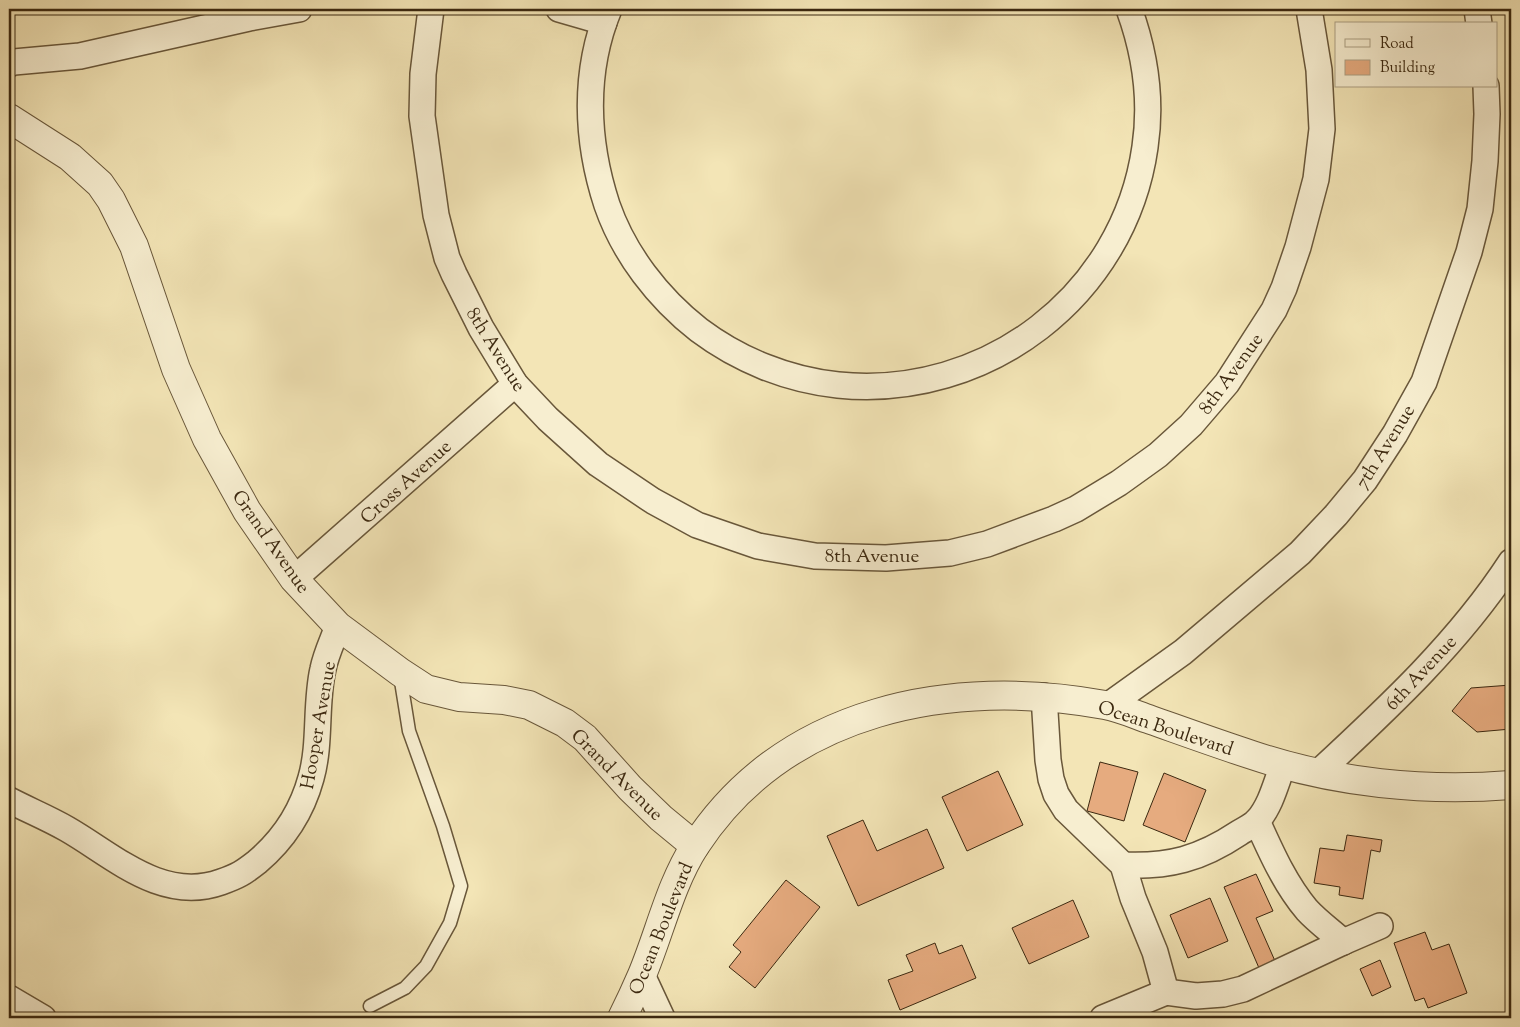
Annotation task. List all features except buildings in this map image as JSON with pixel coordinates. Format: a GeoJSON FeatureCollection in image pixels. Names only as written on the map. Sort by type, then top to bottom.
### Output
{"type":"FeatureCollection","features":[{"type":"Feature","properties":{"kind":"street"},"geometry":{"type":"LineString","coordinates":[[9,64],[80,56],[249,18],[299,9]]}},
{"type":"Feature","properties":{"kind":"street","name":"8th Avenue"},"geometry":{"type":"LineString","coordinates":[[432,9],[423,74],[422,116],[436,216],[454,274],[480,328],[515,384],[548,419],[598,464],[653,502],[697,524],[758,546],[815,556],[886,558],[950,553],[987,544],[1076,509],[1120,483],[1158,455],[1191,425],[1227,383],[1274,310],[1284,288],[1298,247],[1316,179],[1322,129],[1318,70],[1309,9]]}},
{"type":"Feature","properties":{"kind":"street"},"geometry":{"type":"LineString","coordinates":[[559,9],[606,16],[594,61],[590,101],[592,141],[599,181],[612,219],[630,254],[654,287],[682,316],[713,341],[748,360],[786,375],[822,383],[859,387],[896,386],[932,380],[968,368],[1002,353],[1033,333],[1062,309],[1086,282],[1108,251],[1124,218],[1137,183],[1145,147],[1148,110],[1146,73],[1139,37],[1129,9]]}},
{"type":"Feature","properties":{"kind":"street"},"geometry":{"type":"LineString","coordinates":[[1477,9],[1479,22]]}},
{"type":"Feature","properties":{"kind":"street","name":"7th Avenue"},"geometry":{"type":"LineString","coordinates":[[1109,705],[1183,652],[1300,553],[1336,515],[1365,480],[1395,434],[1424,382],[1469,252],[1480,209],[1485,161],[1486,88]]}},
{"type":"Feature","properties":{"kind":"street","name":"Grand Avenue"},"geometry":{"type":"LineString","coordinates":[[9,118],[70,157],[100,184],[112,200],[134,246],[176,369],[207,439],[247,511],[294,579],[338,626],[426,689],[459,697],[504,700],[529,705],[565,723],[585,738],[630,788],[661,818],[695,846]]}},
{"type":"Feature","properties":{"kind":"street","name":"Cross Avenue"},"geometry":{"type":"LineString","coordinates":[[294,579],[515,384]]}},
{"type":"Feature","properties":{"kind":"street","name":"6th Avenue"},"geometry":{"type":"LineString","coordinates":[[1319,772],[1427,669],[1467,621],[1511,562]]}},
{"type":"Feature","properties":{"kind":"street","name":"Hooper Avenue"},"geometry":{"type":"LineString","coordinates":[[9,800],[66,828],[143,876],[166,884],[181,887],[207,887],[242,874],[268,853],[288,829],[302,804],[312,777],[323,668],[338,626]]}},
{"type":"Feature","properties":{"kind":"street","name":"Ocean Boulevard"},"geometry":{"type":"LineString","coordinates":[[622,1018],[642,976],[680,874],[695,846],[736,795],[755,776],[778,760],[830,730],[885,710],[918,702],[997,696],[1044,696],[1109,705],[1283,765],[1319,772],[1378,783],[1412,786],[1449,788],[1511,785]]}},
{"type":"Feature","properties":{"kind":"street"},"geometry":{"type":"LineString","coordinates":[[1044,696],[1048,760],[1056,794],[1066,810],[1123,865],[1133,898],[1155,952],[1166,992]]}},
{"type":"Feature","properties":{"kind":"street"},"geometry":{"type":"LineString","coordinates":[[1123,865],[1155,865],[1186,860],[1206,853],[1257,821],[1268,803],[1283,765]]}},
{"type":"Feature","properties":{"kind":"street"},"geometry":{"type":"LineString","coordinates":[[1257,821],[1276,862],[1299,900],[1309,912],[1343,942]]}},
{"type":"Feature","properties":{"kind":"street"},"geometry":{"type":"LineString","coordinates":[[1104,1018],[1166,992],[1196,996],[1223,994],[1243,989],[1380,926]]}},
{"type":"Feature","properties":{"kind":"street"},"geometry":{"type":"LineString","coordinates":[[642,976],[662,1018]]}},
{"type":"Feature","properties":{"kind":"street"},"geometry":{"type":"LineString","coordinates":[[9,998],[43,1018]]}},
{"type":"Feature","properties":{"kind":"lane"},"geometry":{"type":"LineString","coordinates":[[370,1006],[405,988],[426,966],[450,923],[461,886],[443,826],[409,731],[400,672]]}}]}
